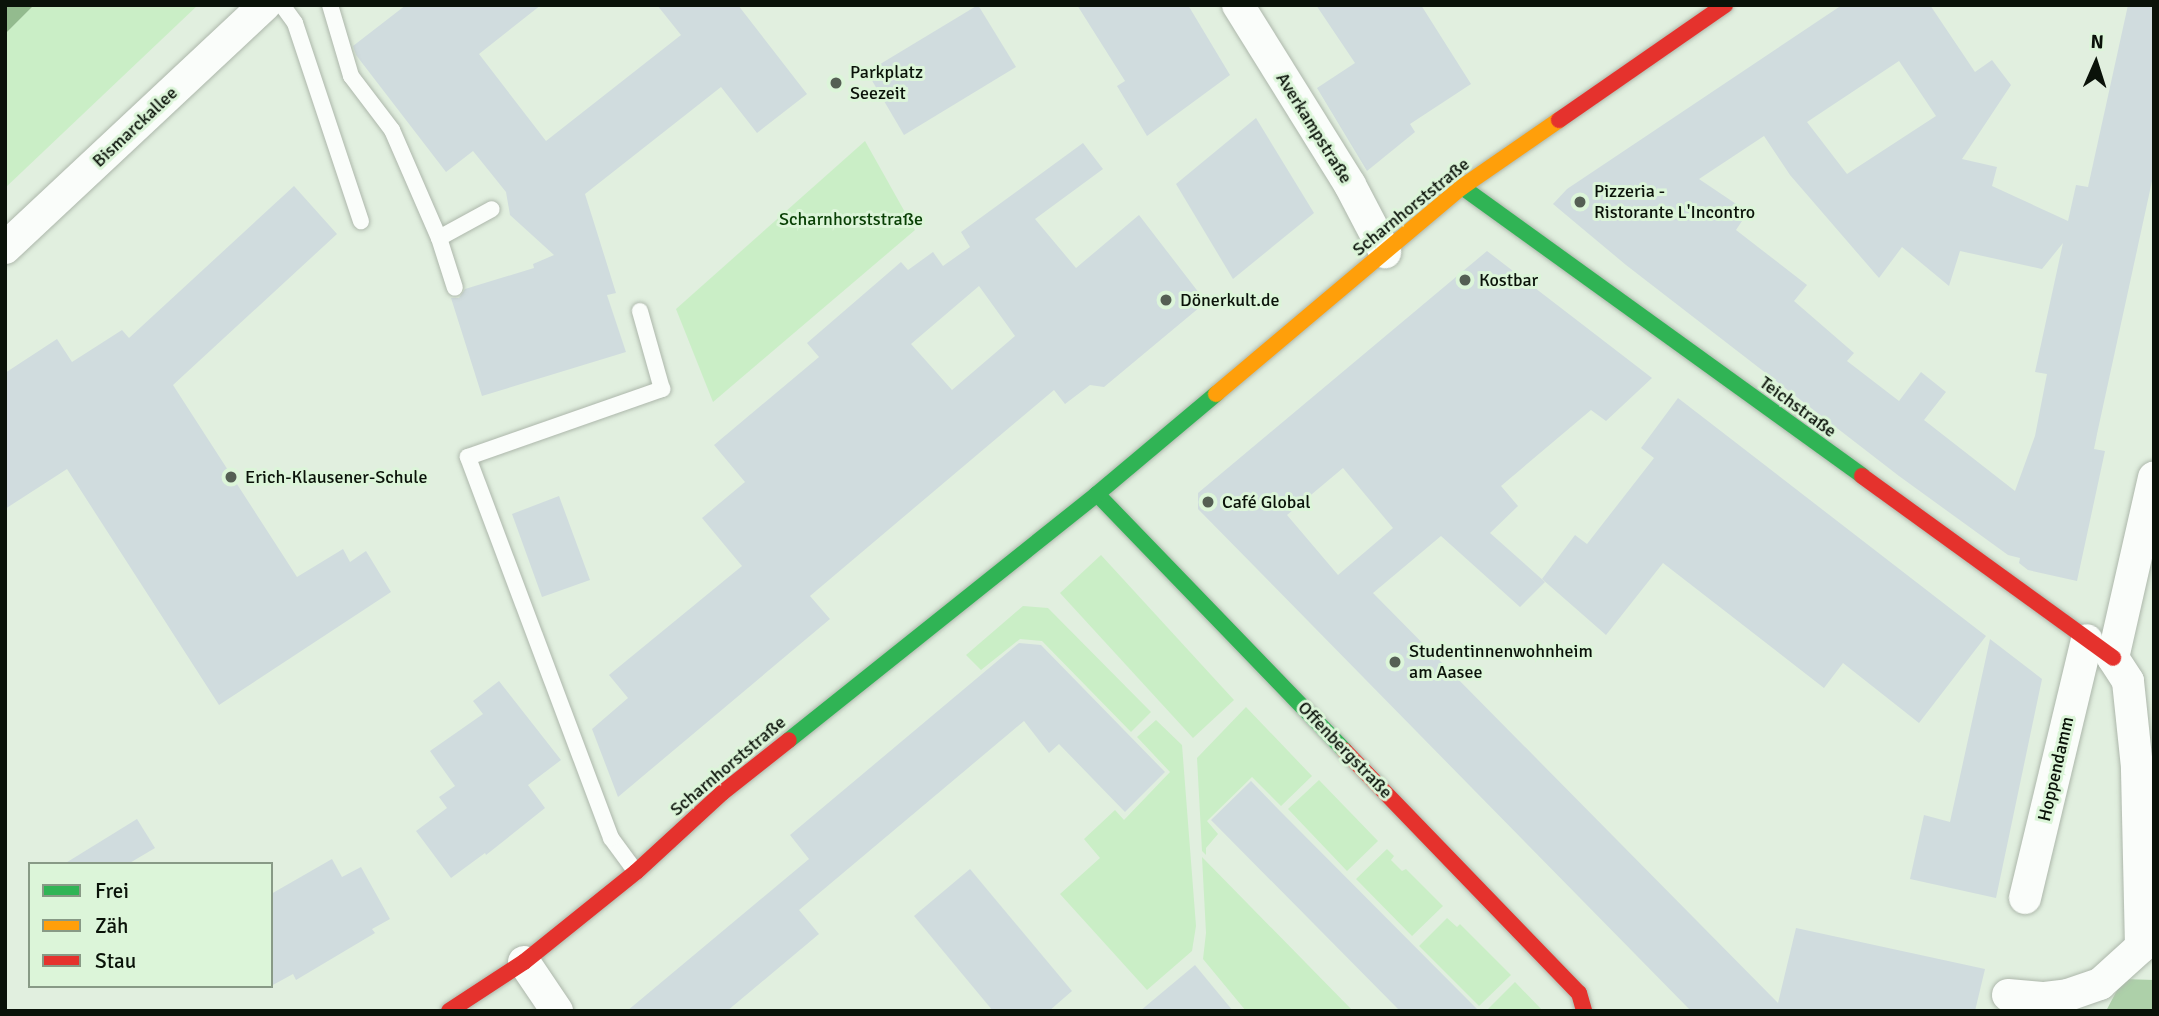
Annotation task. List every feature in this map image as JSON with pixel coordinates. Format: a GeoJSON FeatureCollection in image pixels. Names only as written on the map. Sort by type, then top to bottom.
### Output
{"type":"FeatureCollection","features":[{"type":"Feature","properties":{"kind":"street","name":"Bismarckallee"},"geometry":{"type":"LineString","coordinates":[[5,248],[265,5]]}},
{"type":"Feature","properties":{"kind":"street","name":"Averkampstraße"},"geometry":{"type":"LineString","coordinates":[[1238,5],[1350,185],[1385,253]]}},
{"type":"Feature","properties":{"kind":"street","name":"Scharnhorststraße"},"geometry":{"type":"LineString","coordinates":[[449,1011],[524,962],[636,872],[722,793],[1097,494],[1462,187],[1725,5]]}},
{"type":"Feature","properties":{"kind":"street","name":"Teichstraße"},"geometry":{"type":"LineString","coordinates":[[1462,187],[2113,658]]}},
{"type":"Feature","properties":{"kind":"street"},"geometry":{"type":"LineString","coordinates":[[2008,995],[2045,998],[2068,995],[2101,984],[2141,947],[2146,767],[2128,681],[2113,658],[2154,478]]}},
{"type":"Feature","properties":{"kind":"street","name":"Offenbergstraße"},"geometry":{"type":"LineString","coordinates":[[1097,494],[1579,993],[1584,1011]]}},
{"type":"Feature","properties":{"kind":"street","name":"Hoppendamm"},"geometry":{"type":"LineString","coordinates":[[2025,898],[2087,640]]}},
{"type":"Feature","properties":{"kind":"street"},"geometry":{"type":"LineString","coordinates":[[524,962],[556,1011]]}},
{"type":"Feature","properties":{"kind":"lane"},"geometry":{"type":"LineString","coordinates":[[282,5],[295,23],[361,221]]}},
{"type":"Feature","properties":{"kind":"lane"},"geometry":{"type":"LineString","coordinates":[[331,5],[351,76],[392,130],[439,238],[455,288]]}},
{"type":"Feature","properties":{"kind":"lane"},"geometry":{"type":"LineString","coordinates":[[439,238],[492,209]]}},
{"type":"Feature","properties":{"kind":"lane"},"geometry":{"type":"LineString","coordinates":[[636,872],[611,838],[468,457],[662,389],[640,312]]}},
{"type":"Feature","properties":{"kind":"green space"},"geometry":{"type":"Polygon","coordinates":[[[34,5],[198,5],[5,188],[5,34],[34,5]]]}},
{"type":"Feature","properties":{"kind":"green space","name":"Scharnhorststraße"},"geometry":{"type":"Polygon","coordinates":[[[865,141],[915,230],[713,402],[676,309],[865,141]]]}},
{"type":"Feature","properties":{"kind":"green space"},"geometry":{"type":"Polygon","coordinates":[[[1101,555],[1234,700],[1193,738],[1060,593],[1101,555]]]}},
{"type":"Feature","properties":{"kind":"green space"},"geometry":{"type":"Polygon","coordinates":[[[1023,606],[1048,608],[1151,712],[1131,732],[1042,641],[1020,639],[981,670],[966,655],[1023,606]]]}},
{"type":"Feature","properties":{"kind":"green space"},"geometry":{"type":"Polygon","coordinates":[[[1246,707],[1312,776],[1281,806],[1252,777],[1207,821],[1218,834],[1206,848],[1206,855],[1202,851],[1197,758],[1246,707]]]}},
{"type":"Feature","properties":{"kind":"green space"},"geometry":{"type":"Polygon","coordinates":[[[1156,720],[1182,745],[1196,926],[1192,951],[1147,990],[1060,894],[1100,858],[1084,839],[1115,810],[1124,820],[1170,772],[1137,737],[1156,720]]]}},
{"type":"Feature","properties":{"kind":"green space"},"geometry":{"type":"Polygon","coordinates":[[[1319,780],[1378,841],[1347,871],[1288,809],[1319,780]]]}},
{"type":"Feature","properties":{"kind":"green space"},"geometry":{"type":"Polygon","coordinates":[[[1387,849],[1394,856],[1391,860],[1402,871],[1406,869],[1443,906],[1412,936],[1356,879],[1387,849]]]}},
{"type":"Feature","properties":{"kind":"green space"},"geometry":{"type":"Polygon","coordinates":[[[1202,857],[1353,1011],[1246,1011],[1203,959],[1206,933],[1202,857]]]}},
{"type":"Feature","properties":{"kind":"green space"},"geometry":{"type":"Polygon","coordinates":[[[1447,918],[1457,927],[1460,924],[1511,975],[1479,1006],[1419,946],[1447,918]]]}},
{"type":"Feature","properties":{"kind":"green space"},"geometry":{"type":"Polygon","coordinates":[[[1515,982],[1543,1011],[1486,1011],[1515,982]]]}},
{"type":"Feature","properties":{"kind":"shaded area"},"geometry":{"type":"Polygon","coordinates":[[[5,5],[34,5],[5,34],[5,5]]]}},
{"type":"Feature","properties":{"kind":"shaded area"},"geometry":{"type":"Polygon","coordinates":[[[2123,979],[2154,980],[2154,1011],[2106,1011],[2123,979]]]}},
{"type":"Feature","properties":{"kind":"building"},"geometry":{"type":"Polygon","coordinates":[[[406,5],[541,5],[479,54],[546,141],[681,35],[657,5],[738,5],[807,94],[757,133],[721,87],[585,194],[616,293],[607,295],[626,352],[482,396],[451,298],[459,298],[465,289],[534,268],[533,264],[554,255],[510,215],[506,192],[473,151],[446,172],[356,55],[353,46],[406,5]]]}},
{"type":"Feature","properties":{"kind":"building"},"geometry":{"type":"Polygon","coordinates":[[[978,5],[1016,67],[904,135],[867,72],[978,5]]]}},
{"type":"Feature","properties":{"kind":"building"},"geometry":{"type":"Polygon","coordinates":[[[1077,5],[1188,5],[1230,75],[1147,136],[1117,86],[1125,81],[1077,5]]]}},
{"type":"Feature","properties":{"kind":"building"},"geometry":{"type":"Polygon","coordinates":[[[1316,5],[1421,5],[1471,84],[1410,124],[1415,132],[1367,171],[1317,88],[1355,63],[1316,5]]]}},
{"type":"Feature","properties":{"kind":"building"},"geometry":{"type":"Polygon","coordinates":[[[1842,5],[1930,5],[1975,72],[1992,60],[2011,85],[1962,159],[1997,167],[1992,186],[2068,221],[2076,185],[2088,187],[2128,5],[2154,5],[2154,172],[2094,449],[2105,451],[2077,581],[2028,570],[2019,563],[2020,558],[2008,555],[1899,476],[1626,265],[1553,204],[1567,189],[1842,5]],[[1899,61],[1807,122],[1847,174],[1936,116],[1899,61]],[[1764,136],[1699,179],[1748,212],[1736,230],[1807,285],[1794,301],[1854,353],[1847,361],[1899,401],[1921,372],[1946,392],[1924,420],[2015,491],[2035,436],[2047,374],[2035,372],[2063,243],[2042,269],[1960,251],[1949,286],[1902,247],[1879,278],[1790,175],[1764,136]]]}},
{"type":"Feature","properties":{"kind":"building"},"geometry":{"type":"Polygon","coordinates":[[[1256,118],[1314,213],[1233,279],[1176,184],[1256,118]]]}},
{"type":"Feature","properties":{"kind":"building"},"geometry":{"type":"Polygon","coordinates":[[[1083,143],[1103,169],[1035,219],[1076,268],[1139,215],[1206,302],[1104,387],[1090,385],[1065,404],[1054,390],[810,596],[830,619],[618,797],[592,729],[628,698],[609,675],[742,566],[702,518],[745,482],[714,445],[819,357],[807,343],[901,262],[908,270],[933,252],[943,266],[970,247],[961,232],[1083,143]],[[979,286],[911,344],[952,390],[1015,336],[979,286]]]}},
{"type":"Feature","properties":{"kind":"building"},"geometry":{"type":"Polygon","coordinates":[[[294,186],[337,234],[173,385],[297,577],[343,549],[350,562],[366,551],[391,592],[219,705],[67,469],[5,509],[5,373],[57,339],[72,362],[122,330],[129,338],[294,186]]]}},
{"type":"Feature","properties":{"kind":"building"},"geometry":{"type":"Polygon","coordinates":[[[1487,251],[1652,378],[1606,421],[1591,410],[1501,486],[1518,506],[1490,533],[1545,582],[1520,607],[1441,536],[1373,593],[1778,1003],[1796,928],[1985,969],[1975,1011],[1691,1011],[1198,509],[1198,493],[1487,251]],[[1343,468],[1287,515],[1338,575],[1393,528],[1343,468]]]}},
{"type":"Feature","properties":{"kind":"building"},"geometry":{"type":"Polygon","coordinates":[[[1678,398],[1986,636],[1919,723],[1843,663],[1824,688],[1663,563],[1606,635],[1542,579],[1575,535],[1587,544],[1654,458],[1641,448],[1678,398]]]}},
{"type":"Feature","properties":{"kind":"building"},"geometry":{"type":"Polygon","coordinates":[[[559,496],[590,580],[542,597],[512,514],[559,496]]]}},
{"type":"Feature","properties":{"kind":"building"},"geometry":{"type":"Polygon","coordinates":[[[1990,639],[2042,679],[1996,898],[1910,879],[1924,815],[1950,822],[1990,639]]]}},
{"type":"Feature","properties":{"kind":"building"},"geometry":{"type":"Polygon","coordinates":[[[1019,643],[1041,645],[1165,772],[1125,812],[1059,744],[1049,753],[1024,721],[799,910],[819,934],[727,1011],[627,1011],[809,859],[790,835],[1019,643]]]}},
{"type":"Feature","properties":{"kind":"building"},"geometry":{"type":"Polygon","coordinates":[[[499,681],[561,760],[528,785],[545,808],[486,855],[485,853],[451,878],[416,831],[447,808],[439,797],[455,786],[430,751],[483,714],[473,701],[499,681]]]}},
{"type":"Feature","properties":{"kind":"building"},"geometry":{"type":"Polygon","coordinates":[[[1251,781],[1479,1011],[1400,1011],[1211,820],[1251,781]]]}},
{"type":"Feature","properties":{"kind":"building"},"geometry":{"type":"Polygon","coordinates":[[[137,819],[155,848],[131,862],[67,862],[137,819]]]}},
{"type":"Feature","properties":{"kind":"building"},"geometry":{"type":"Polygon","coordinates":[[[332,859],[342,877],[361,867],[390,919],[372,929],[375,933],[296,980],[293,974],[273,985],[273,893],[332,859]]]}},
{"type":"Feature","properties":{"kind":"building"},"geometry":{"type":"Polygon","coordinates":[[[970,869],[1072,991],[1049,1011],[993,1011],[914,916],[970,869]]]}},
{"type":"Feature","properties":{"kind":"building"},"geometry":{"type":"Polygon","coordinates":[[[1195,965],[1233,1011],[1140,1011],[1195,965]]]}},
{"type":"Feature","properties":{"kind":"traffic: fast"},"geometry":{"type":"LineString","coordinates":[[1462,187],[1862,476]]}},
{"type":"Feature","properties":{"kind":"traffic: fast"},"geometry":{"type":"LineString","coordinates":[[789,740],[1097,494],[1216,394]]}},
{"type":"Feature","properties":{"kind":"traffic: fast"},"geometry":{"type":"LineString","coordinates":[[1097,494],[1344,750]]}},
{"type":"Feature","properties":{"kind":"traffic: slow"},"geometry":{"type":"LineString","coordinates":[[1216,394],[1462,187],[1559,120]]}},
{"type":"Feature","properties":{"kind":"traffic: jam"},"geometry":{"type":"LineString","coordinates":[[1559,120],[1725,5]]}},
{"type":"Feature","properties":{"kind":"traffic: jam"},"geometry":{"type":"LineString","coordinates":[[1862,476],[2113,658]]}},
{"type":"Feature","properties":{"kind":"traffic: jam"},"geometry":{"type":"LineString","coordinates":[[449,1011],[524,962],[636,872],[722,793],[789,740]]}},
{"type":"Feature","properties":{"kind":"traffic: jam"},"geometry":{"type":"LineString","coordinates":[[1344,750],[1579,993],[1584,1011]]}},
{"type":"Feature","properties":{"kind":"place","name":"Parkplatz Seezeit"},"geometry":{"type":"Point","coordinates":[836,83]}},
{"type":"Feature","properties":{"kind":"place","name":"Pizzeria - Ristorante L'Incontro"},"geometry":{"type":"Point","coordinates":[1580,202]}},
{"type":"Feature","properties":{"kind":"place","name":"Kostbar"},"geometry":{"type":"Point","coordinates":[1465,280]}},
{"type":"Feature","properties":{"kind":"place","name":"Dönerkult.de"},"geometry":{"type":"Point","coordinates":[1166,300]}},
{"type":"Feature","properties":{"kind":"place","name":"Erich-Klausener-Schule"},"geometry":{"type":"Point","coordinates":[231,477]}},
{"type":"Feature","properties":{"kind":"place","name":"Café Global"},"geometry":{"type":"Point","coordinates":[1208,502]}},
{"type":"Feature","properties":{"kind":"place","name":"Studentinnenwohnheim am Aasee"},"geometry":{"type":"Point","coordinates":[1395,662]}}]}
